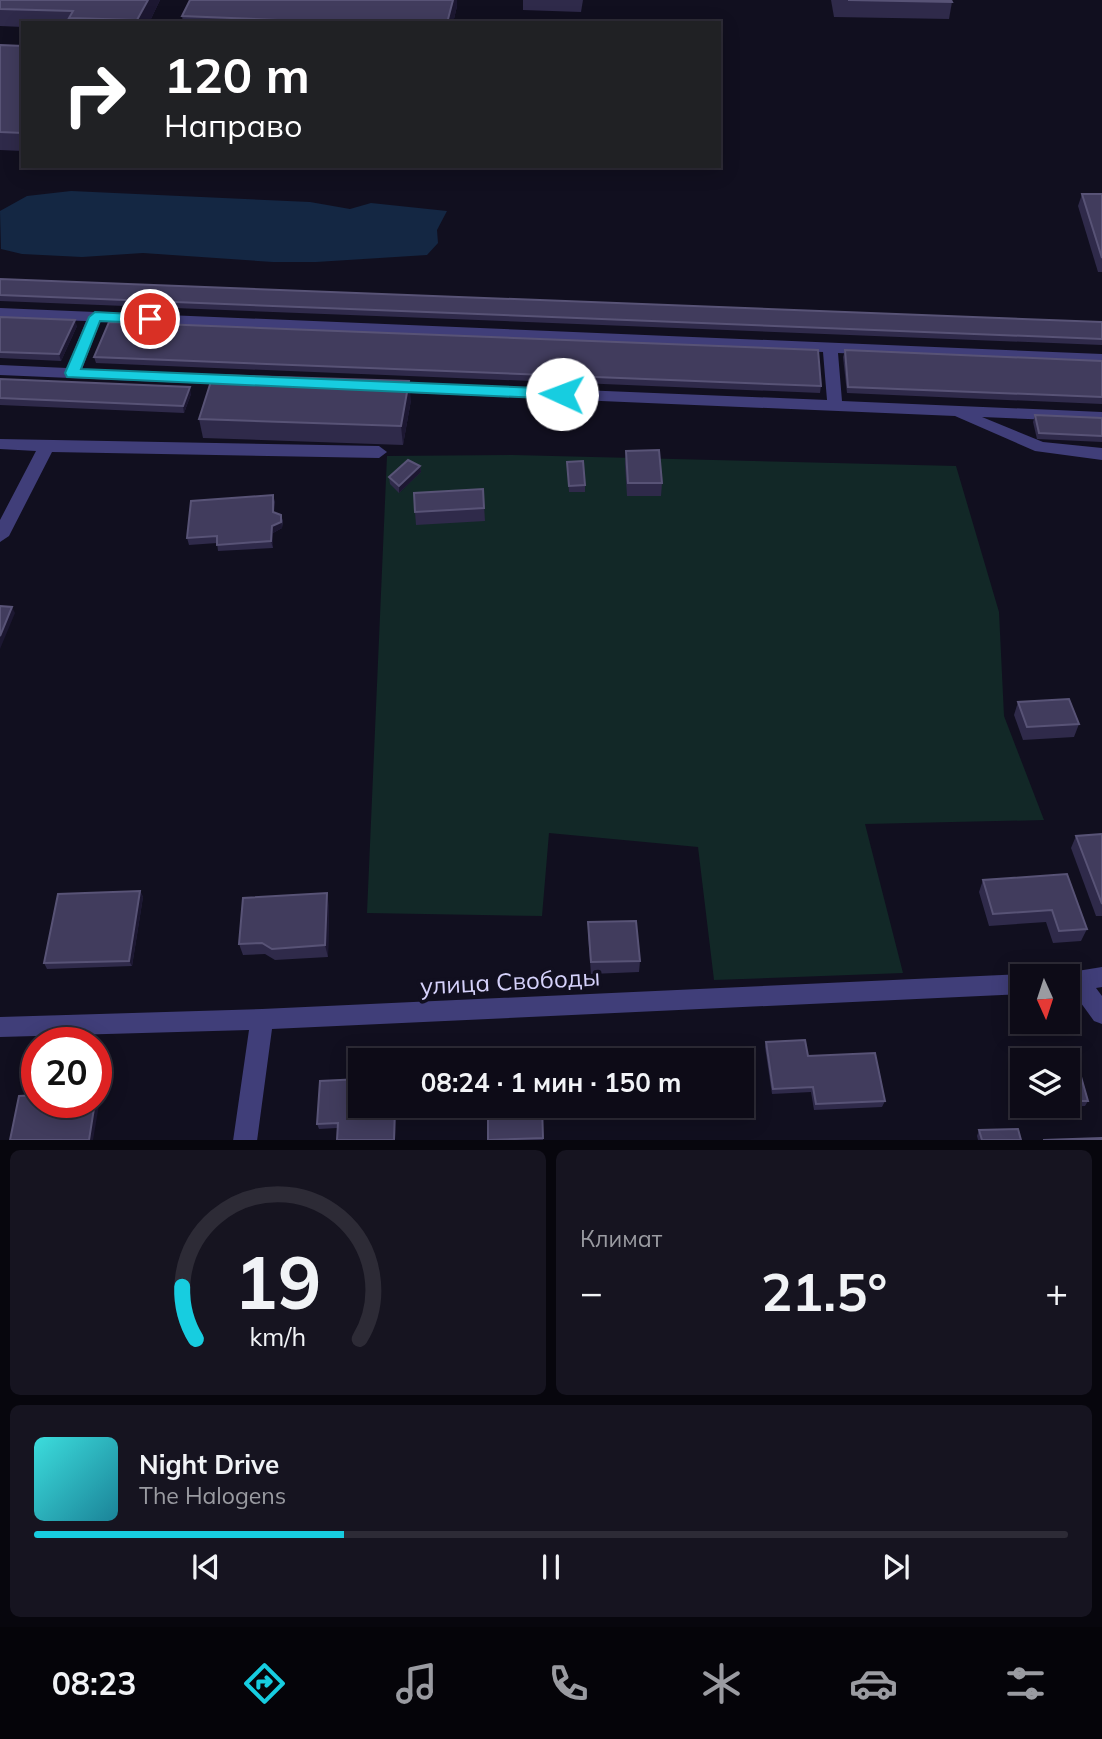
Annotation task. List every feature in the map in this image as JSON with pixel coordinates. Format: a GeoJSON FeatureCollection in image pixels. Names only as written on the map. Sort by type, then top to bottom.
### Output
{"type":"FeatureCollection","features":[{"type":"Feature","properties":{"kind":"street"},"geometry":{"type":"LineString","coordinates":[[0,313],[1102,359]]}},
{"type":"Feature","properties":{"kind":"street"},"geometry":{"type":"LineString","coordinates":[[72,373],[95,317]]}},
{"type":"Feature","properties":{"kind":"street"},"geometry":{"type":"LineString","coordinates":[[830,348],[835,405]]}},
{"type":"Feature","properties":{"kind":"street"},"geometry":{"type":"LineString","coordinates":[[0,370],[252,381]]}},
{"type":"Feature","properties":{"kind":"street"},"geometry":{"type":"LineString","coordinates":[[377,386],[1102,417]]}},
{"type":"Feature","properties":{"kind":"street"},"geometry":{"type":"LineString","coordinates":[[949,410],[1041,447],[1102,454]]}},
{"type":"Feature","properties":{"kind":"street"},"geometry":{"type":"LineString","coordinates":[[0,444],[379,452]]}},
{"type":"Feature","properties":{"kind":"street"},"geometry":{"type":"LineString","coordinates":[[0,536],[47,446]]}},
{"type":"Feature","properties":{"kind":"street"},"geometry":{"type":"LineString","coordinates":[[1080,981],[1102,977]]}},
{"type":"Feature","properties":{"kind":"street","name":"улица Свободы"},"geometry":{"type":"LineString","coordinates":[[0,1027],[1010,985]]}},
{"type":"Feature","properties":{"kind":"street"},"geometry":{"type":"LineString","coordinates":[[1080,990],[1102,1014]]}},
{"type":"Feature","properties":{"kind":"street"},"geometry":{"type":"LineString","coordinates":[[245,1140],[262,1018]]}},
{"type":"Feature","properties":{"kind":"green space"},"geometry":{"type":"Polygon","coordinates":[[[513,455],[956,466],[999,612],[1004,716],[1044,820],[865,824],[903,973],[714,980],[698,847],[549,833],[542,916],[367,913],[387,456],[513,455]]]}},
{"type":"Feature","properties":{"kind":"water"},"geometry":{"type":"Polygon","coordinates":[[[71,191],[310,202],[350,209],[371,203],[447,211],[437,230],[438,243],[427,255],[273,262],[143,253],[82,257],[22,254],[1,249],[0,211],[27,196],[71,191]]]}},
{"type":"Feature","properties":{"kind":"building"},"geometry":{"type":"Polygon","coordinates":[[[0,0],[148,0],[137,20],[69,18],[73,11],[0,9],[0,0]]]}},
{"type":"Feature","properties":{"kind":"building"},"geometry":{"type":"Polygon","coordinates":[[[190,0],[453,0],[448,21],[303,21],[182,16],[190,0]]]}},
{"type":"Feature","properties":{"kind":"building"},"geometry":{"type":"Polygon","coordinates":[[[848,0],[951,0],[952,2],[848,0]]]}},
{"type":"Feature","properties":{"kind":"building"},"geometry":{"type":"Polygon","coordinates":[[[0,45],[21,46],[21,133],[0,132],[0,45]]]}},
{"type":"Feature","properties":{"kind":"building"},"geometry":{"type":"Polygon","coordinates":[[[1082,194],[1102,194],[1102,258],[1082,194]]]}},
{"type":"Feature","properties":{"kind":"building"},"geometry":{"type":"Polygon","coordinates":[[[0,279],[1102,322],[1102,339],[0,295],[0,279]]]}},
{"type":"Feature","properties":{"kind":"building"},"geometry":{"type":"Polygon","coordinates":[[[0,317],[75,320],[59,354],[0,352],[0,317]]]}},
{"type":"Feature","properties":{"kind":"building"},"geometry":{"type":"Polygon","coordinates":[[[109,322],[818,350],[821,386],[94,357],[109,322]]]}},
{"type":"Feature","properties":{"kind":"building"},"geometry":{"type":"Polygon","coordinates":[[[845,350],[1102,361],[1102,397],[848,387],[845,350]]]}},
{"type":"Feature","properties":{"kind":"building"},"geometry":{"type":"Polygon","coordinates":[[[213,375],[409,381],[401,426],[199,419],[213,375]]]}},
{"type":"Feature","properties":{"kind":"building"},"geometry":{"type":"Polygon","coordinates":[[[0,379],[190,387],[183,406],[0,398],[0,379]]]}},
{"type":"Feature","properties":{"kind":"building"},"geometry":{"type":"Polygon","coordinates":[[[1035,415],[1102,418],[1102,436],[1039,433],[1035,415]]]}},
{"type":"Feature","properties":{"kind":"building"},"geometry":{"type":"Polygon","coordinates":[[[659,450],[662,483],[628,483],[626,451],[659,450]]]}},
{"type":"Feature","properties":{"kind":"building"},"geometry":{"type":"Polygon","coordinates":[[[408,460],[420,466],[399,486],[389,477],[408,460]]]}},
{"type":"Feature","properties":{"kind":"building"},"geometry":{"type":"Polygon","coordinates":[[[583,461],[585,485],[569,486],[567,462],[583,461]]]}},
{"type":"Feature","properties":{"kind":"building"},"geometry":{"type":"Polygon","coordinates":[[[483,489],[484,508],[415,512],[414,493],[483,489]]]}},
{"type":"Feature","properties":{"kind":"building"},"geometry":{"type":"Polygon","coordinates":[[[273,495],[273,512],[281,515],[281,522],[272,526],[271,541],[217,545],[217,536],[187,538],[191,501],[273,495]]]}},
{"type":"Feature","properties":{"kind":"building"},"geometry":{"type":"Polygon","coordinates":[[[0,606],[12,607],[0,636],[0,606]]]}},
{"type":"Feature","properties":{"kind":"building"},"geometry":{"type":"Polygon","coordinates":[[[1069,699],[1079,724],[1027,727],[1018,702],[1069,699]]]}},
{"type":"Feature","properties":{"kind":"building"},"geometry":{"type":"Polygon","coordinates":[[[1102,834],[1102,904],[1076,836],[1102,834]]]}},
{"type":"Feature","properties":{"kind":"building"},"geometry":{"type":"Polygon","coordinates":[[[1067,874],[1087,929],[1059,931],[1052,910],[993,914],[983,880],[1067,874]]]}},
{"type":"Feature","properties":{"kind":"building"},"geometry":{"type":"Polygon","coordinates":[[[140,891],[129,961],[44,963],[58,894],[140,891]]]}},
{"type":"Feature","properties":{"kind":"building"},"geometry":{"type":"Polygon","coordinates":[[[327,893],[325,945],[272,949],[262,943],[239,944],[243,898],[327,893]]]}},
{"type":"Feature","properties":{"kind":"building"},"geometry":{"type":"Polygon","coordinates":[[[636,921],[640,961],[591,962],[588,922],[636,921]]]}},
{"type":"Feature","properties":{"kind":"building"},"geometry":{"type":"Polygon","coordinates":[[[805,1040],[808,1056],[875,1053],[885,1101],[816,1104],[813,1087],[773,1089],[766,1042],[805,1040]]]}},
{"type":"Feature","properties":{"kind":"building"},"geometry":{"type":"Polygon","coordinates":[[[1080,1073],[1088,1101],[1080,1101],[1080,1073]]]}},
{"type":"Feature","properties":{"kind":"building"},"geometry":{"type":"Polygon","coordinates":[[[348,1080],[348,1118],[395,1118],[394,1140],[337,1140],[338,1123],[317,1124],[320,1081],[348,1080]]]}},
{"type":"Feature","properties":{"kind":"building"},"geometry":{"type":"Polygon","coordinates":[[[19,1096],[21,1118],[92,1118],[89,1140],[10,1140],[19,1096]]]}},
{"type":"Feature","properties":{"kind":"building"},"geometry":{"type":"Polygon","coordinates":[[[488,1118],[542,1118],[543,1138],[488,1140],[488,1118]]]}},
{"type":"Feature","properties":{"kind":"building"},"geometry":{"type":"Polygon","coordinates":[[[1018,1129],[1021,1140],[982,1140],[979,1130],[1018,1129]]]}},
{"type":"Feature","properties":{"kind":"building"},"geometry":{"type":"Polygon","coordinates":[[[1102,1138],[1102,1140],[1043,1140],[1102,1138]]]}},
{"type":"Feature","properties":{"kind":"route"},"geometry":{"type":"LineString","coordinates":[[150,319],[95,317],[72,373],[562,394]]}}]}
